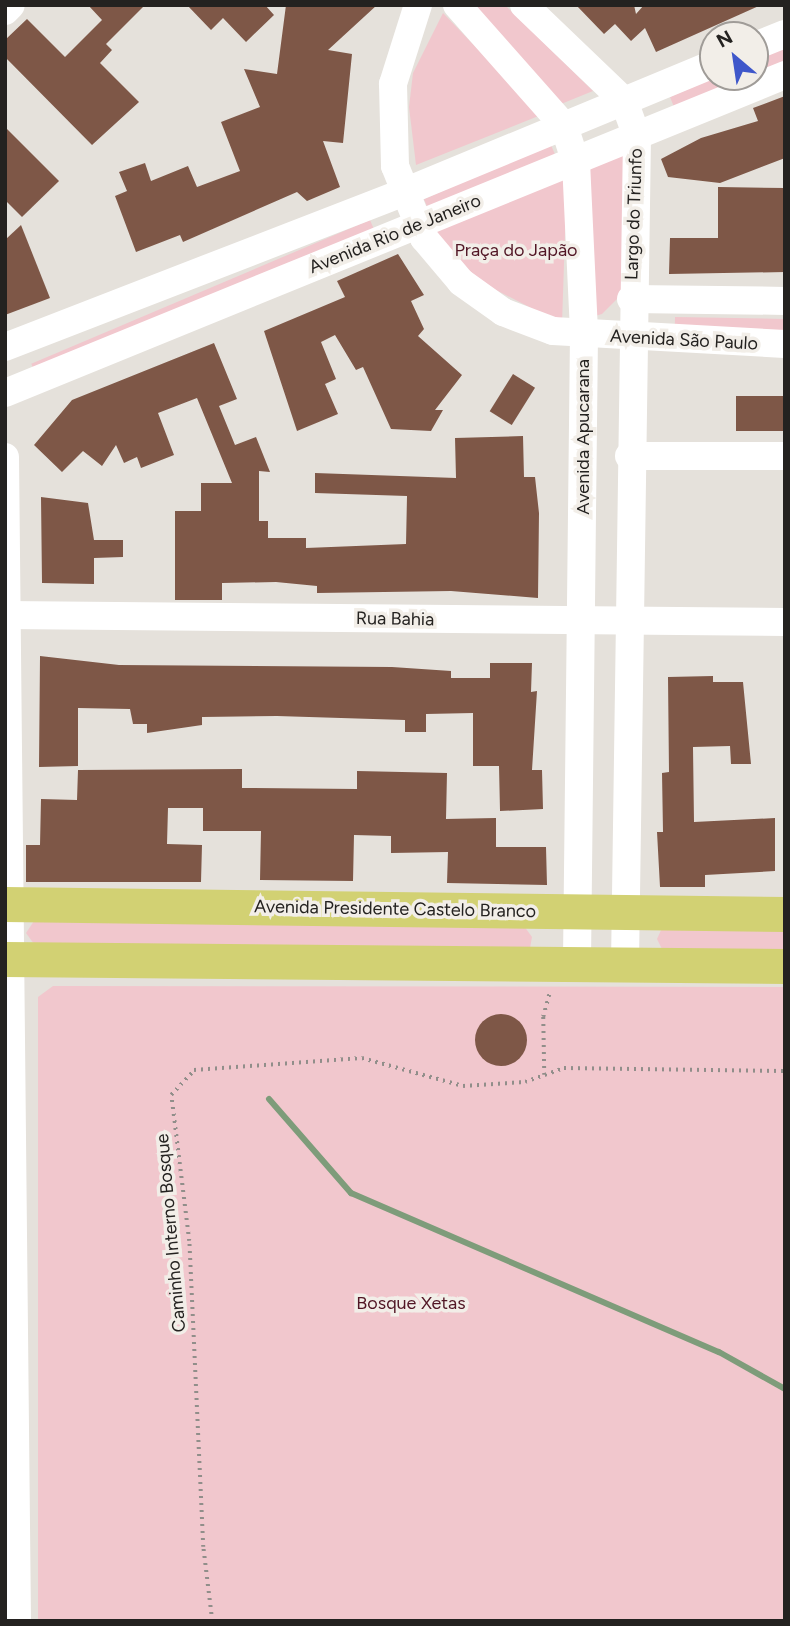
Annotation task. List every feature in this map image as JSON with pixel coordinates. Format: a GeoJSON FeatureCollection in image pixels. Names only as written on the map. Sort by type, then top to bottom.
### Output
{"type":"FeatureCollection","features":[{"type":"Feature","properties":{"kind":"main road","name":"Avenida Presidente Castelo Branco"},"geometry":{"type":"LineString","coordinates":[[10,904],[785,914]]}},
{"type":"Feature","properties":{"kind":"main road"},"geometry":{"type":"LineString","coordinates":[[10,959],[785,966]]}},
{"type":"Feature","properties":{"kind":"street"},"geometry":{"type":"LineString","coordinates":[[5,11],[11,5]]}},
{"type":"Feature","properties":{"kind":"street"},"geometry":{"type":"LineString","coordinates":[[418,5],[393,84],[392,144],[402,193],[416,224],[448,269],[494,306],[538,328],[584,334],[631,299],[785,301]]}},
{"type":"Feature","properties":{"kind":"street","name":"Avenida Apucarana"},"geometry":{"type":"LineString","coordinates":[[457,5],[564,126],[576,162],[584,334],[580,911],[568,962]]}},
{"type":"Feature","properties":{"kind":"street","name":"Largo do Triunfo"},"geometry":{"type":"LineString","coordinates":[[524,5],[624,101],[637,136],[631,299]]}},
{"type":"Feature","properties":{"kind":"street","name":"Avenida Rio de Janeiro"},"geometry":{"type":"LineString","coordinates":[[5,347],[402,193],[699,70]]}},
{"type":"Feature","properties":{"kind":"street","name":"Avenida Rio de Janeiro"},"geometry":{"type":"LineString","coordinates":[[5,393],[785,75]]}},
{"type":"Feature","properties":{"kind":"street"},"geometry":{"type":"LineString","coordinates":[[625,964],[628,912],[631,299]]}},
{"type":"Feature","properties":{"kind":"street","name":"Avenida São Paulo"},"geometry":{"type":"LineString","coordinates":[[584,334],[630,340],[785,344]]}},
{"type":"Feature","properties":{"kind":"street"},"geometry":{"type":"LineString","coordinates":[[629,456],[785,456]]}},
{"type":"Feature","properties":{"kind":"street"},"geometry":{"type":"LineString","coordinates":[[5,457],[17,1621]]}},
{"type":"Feature","properties":{"kind":"street","name":"Rua Bahia"},"geometry":{"type":"LineString","coordinates":[[6,615],[785,622]]}},
{"type":"Feature","properties":{"kind":"path"},"geometry":{"type":"LineString","coordinates":[[544,1075],[543,1017],[568,962]]}},
{"type":"Feature","properties":{"kind":"path","name":"Caminho Interno Bosque"},"geometry":{"type":"LineString","coordinates":[[212,1621],[190,1241],[172,1095],[194,1070],[265,1062],[362,1058],[463,1086],[544,1075],[564,1068],[785,1071]]}},
{"type":"Feature","properties":{"kind":"green space"},"geometry":{"type":"Polygon","coordinates":[[[462,5],[505,5],[593,91],[561,104],[462,5]]]}},
{"type":"Feature","properties":{"kind":"green space"},"geometry":{"type":"Polygon","coordinates":[[[443,13],[541,115],[416,165],[409,107],[413,73],[443,13]]]}},
{"type":"Feature","properties":{"kind":"green space"},"geometry":{"type":"Polygon","coordinates":[[[785,48],[785,66],[769,73],[769,55],[785,48]]]}},
{"type":"Feature","properties":{"kind":"green space"},"geometry":{"type":"Polygon","coordinates":[[[699,84],[699,91],[726,91],[676,112],[670,97],[699,84]]]}},
{"type":"Feature","properties":{"kind":"green space"},"geometry":{"type":"Polygon","coordinates":[[[550,143],[557,159],[431,215],[424,199],[550,143]]]}},
{"type":"Feature","properties":{"kind":"green space"},"geometry":{"type":"Polygon","coordinates":[[[625,152],[622,294],[602,314],[578,321],[583,169],[625,152]]]}},
{"type":"Feature","properties":{"kind":"green space","name":"Praça do Japão"},"geometry":{"type":"Polygon","coordinates":[[[567,174],[562,324],[471,277],[435,230],[567,174]]]}},
{"type":"Feature","properties":{"kind":"green space"},"geometry":{"type":"Polygon","coordinates":[[[370,220],[376,234],[37,378],[31,364],[370,220]]]}},
{"type":"Feature","properties":{"kind":"green space"},"geometry":{"type":"Polygon","coordinates":[[[675,317],[785,319],[785,337],[675,335],[675,317]]]}},
{"type":"Feature","properties":{"kind":"green space"},"geometry":{"type":"Polygon","coordinates":[[[34,921],[524,926],[532,937],[530,948],[34,944],[26,933],[34,921]]]}},
{"type":"Feature","properties":{"kind":"green space"},"geometry":{"type":"Polygon","coordinates":[[[785,927],[785,954],[662,949],[657,939],[662,928],[785,927]]]}},
{"type":"Feature","properties":{"kind":"green space","name":"Bosque Xetas"},"geometry":{"type":"Polygon","coordinates":[[[53,986],[785,987],[785,1621],[38,1621],[38,997],[53,986]]]}},
{"type":"Feature","properties":{"kind":"building"},"geometry":{"type":"Polygon","coordinates":[[[88,5],[145,5],[106,44],[112,50],[100,63],[139,102],[92,145],[5,57],[5,40],[27,19],[65,57],[102,20],[88,5]]]}},
{"type":"Feature","properties":{"kind":"building"},"geometry":{"type":"Polygon","coordinates":[[[187,5],[265,5],[274,15],[246,42],[223,18],[211,30],[187,5]]]}},
{"type":"Feature","properties":{"kind":"building"},"geometry":{"type":"Polygon","coordinates":[[[286,5],[377,5],[328,50],[352,54],[343,143],[323,141],[340,187],[307,201],[297,192],[183,242],[180,235],[136,252],[115,196],[127,191],[119,172],[145,163],[151,181],[188,166],[197,187],[240,171],[221,122],[260,107],[244,69],[277,74],[286,5]]]}},
{"type":"Feature","properties":{"kind":"building"},"geometry":{"type":"Polygon","coordinates":[[[576,5],[634,5],[636,14],[644,5],[761,5],[725,21],[699,21],[699,33],[656,52],[645,28],[631,41],[615,24],[604,34],[576,5]]]}},
{"type":"Feature","properties":{"kind":"building"},"geometry":{"type":"Polygon","coordinates":[[[785,96],[785,158],[720,183],[668,177],[661,159],[701,138],[758,121],[753,108],[785,96]]]}},
{"type":"Feature","properties":{"kind":"building"},"geometry":{"type":"Polygon","coordinates":[[[5,127],[59,181],[22,217],[5,200],[5,127]]]}},
{"type":"Feature","properties":{"kind":"building"},"geometry":{"type":"Polygon","coordinates":[[[718,187],[785,188],[785,272],[669,274],[670,238],[718,238],[718,187]]]}},
{"type":"Feature","properties":{"kind":"building"},"geometry":{"type":"Polygon","coordinates":[[[21,225],[50,298],[5,315],[5,240],[21,225]]]}},
{"type":"Feature","properties":{"kind":"building"},"geometry":{"type":"Polygon","coordinates":[[[398,254],[424,295],[411,301],[424,329],[418,336],[462,375],[435,410],[443,410],[431,431],[391,429],[363,367],[356,370],[335,335],[321,342],[336,379],[325,384],[338,414],[297,431],[264,331],[345,297],[337,281],[398,254]]]}},
{"type":"Feature","properties":{"kind":"building"},"geometry":{"type":"Polygon","coordinates":[[[214,343],[237,399],[219,406],[235,445],[256,437],[270,472],[259,471],[259,521],[268,521],[268,538],[306,538],[306,548],[406,544],[407,496],[315,493],[315,473],[456,478],[455,438],[523,436],[524,477],[535,477],[539,513],[538,598],[451,591],[317,593],[317,586],[276,582],[222,583],[222,600],[175,600],[175,511],[201,511],[201,483],[232,483],[197,398],[158,413],[174,455],[141,468],[137,457],[124,463],[116,445],[102,466],[83,451],[62,472],[34,445],[72,400],[214,343]]]}},
{"type":"Feature","properties":{"kind":"building"},"geometry":{"type":"Polygon","coordinates":[[[513,374],[535,388],[512,425],[490,411],[513,374]]]}},
{"type":"Feature","properties":{"kind":"building"},"geometry":{"type":"Polygon","coordinates":[[[736,396],[785,396],[785,431],[736,431],[736,396]]]}},
{"type":"Feature","properties":{"kind":"building"},"geometry":{"type":"Polygon","coordinates":[[[41,497],[88,503],[94,540],[123,540],[123,557],[94,558],[94,584],[42,583],[41,497]]]}},
{"type":"Feature","properties":{"kind":"building"},"geometry":{"type":"Polygon","coordinates":[[[40,656],[119,665],[392,667],[451,671],[451,678],[490,678],[490,663],[532,663],[531,692],[537,691],[532,770],[542,770],[543,809],[500,811],[499,766],[473,766],[473,713],[426,714],[426,732],[405,732],[405,720],[277,716],[202,717],[202,725],[147,733],[147,724],[133,724],[130,709],[78,708],[78,766],[39,767],[40,656]]]}},
{"type":"Feature","properties":{"kind":"building"},"geometry":{"type":"Polygon","coordinates":[[[713,676],[713,682],[743,682],[751,764],[731,764],[730,746],[693,747],[694,822],[775,818],[775,871],[705,875],[705,887],[660,887],[657,832],[663,832],[662,773],[669,772],[668,677],[713,676]]]}},
{"type":"Feature","properties":{"kind":"building"},"geometry":{"type":"Polygon","coordinates":[[[242,769],[242,788],[357,789],[357,771],[447,773],[446,819],[496,818],[496,847],[546,847],[547,885],[447,883],[448,852],[391,853],[391,836],[354,835],[353,881],[260,880],[261,831],[203,831],[203,808],[168,808],[167,844],[202,845],[201,882],[26,882],[26,845],[40,845],[41,799],[77,800],[78,770],[242,769]]]}},
{"type":"Feature","properties":{"kind":"building"},"geometry":{"type":"Polygon","coordinates":[[[501,1014],[520,1021],[527,1040],[520,1059],[501,1066],[482,1059],[475,1040],[482,1021],[501,1014]]]}},
{"type":"Feature","properties":{"kind":"waterway"},"geometry":{"type":"LineString","coordinates":[[269,1099],[351,1193],[719,1352],[785,1389]]}}]}
